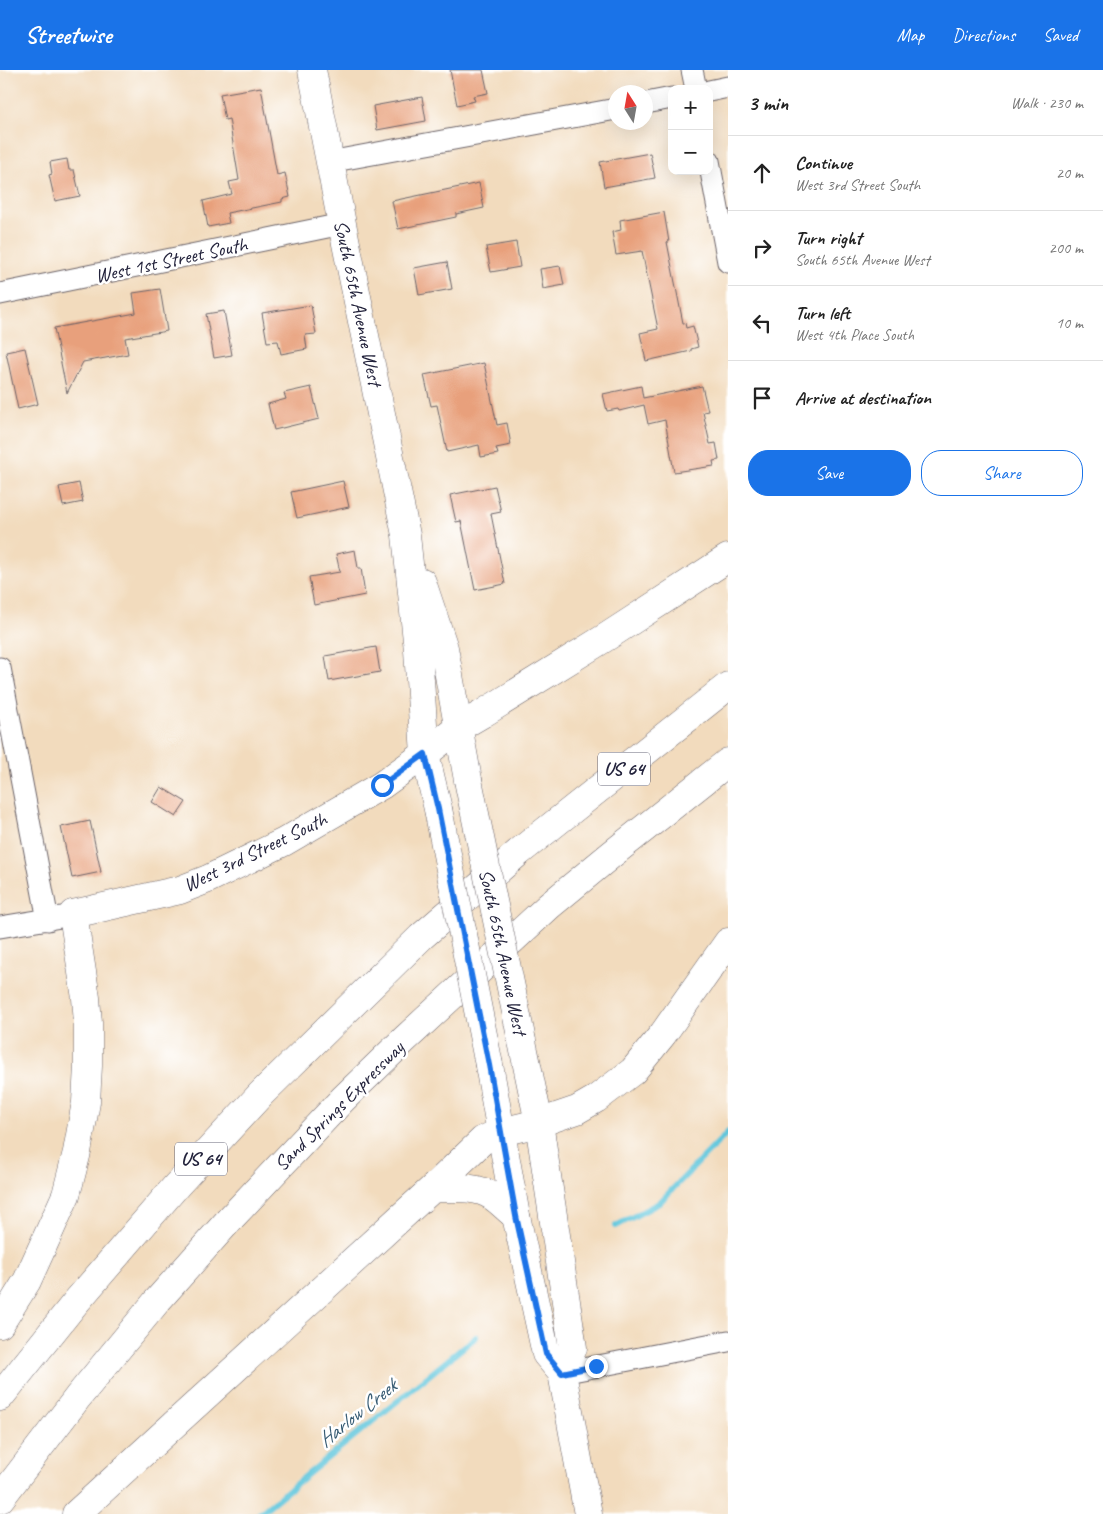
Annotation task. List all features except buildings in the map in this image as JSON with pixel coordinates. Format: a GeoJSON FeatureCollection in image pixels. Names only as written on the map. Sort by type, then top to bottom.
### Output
{"type":"FeatureCollection","features":[{"type":"Feature","properties":{"kind":"main road","name":"South 65th Avenue West"},"geometry":{"type":"LineString","coordinates":[[312,70],[406,535],[418,650],[425,754],[438,809],[489,1065],[516,1216],[546,1354],[562,1373],[588,1514]]}},
{"type":"Feature","properties":{"kind":"main road","name":"South 65th Avenue West"},"geometry":{"type":"LineString","coordinates":[[406,535],[444,648],[468,780],[539,1123],[573,1348],[562,1373]]}},
{"type":"Feature","properties":{"kind":"main road","name":"West 3rd Street South"},"geometry":{"type":"LineString","coordinates":[[61,917],[180,890],[208,879],[292,837],[382,785],[458,728],[558,667],[728,558]]}},
{"type":"Feature","properties":{"kind":"main road","name":"US 64"},"geometry":{"type":"LineString","coordinates":[[0,1397],[76,1302],[177,1185],[261,1094],[421,937],[519,852],[728,686]]}},
{"type":"Feature","properties":{"kind":"main road","name":"Sand Springs Expressway"},"geometry":{"type":"LineString","coordinates":[[0,1499],[78,1397],[157,1301],[230,1219],[343,1099],[549,906],[728,762]]}},
{"type":"Feature","properties":{"kind":"main road"},"geometry":{"type":"LineString","coordinates":[[0,1324],[27,1281],[66,1196],[77,1152],[86,1102],[88,1024],[86,998],[61,917]]}},
{"type":"Feature","properties":{"kind":"main road"},"geometry":{"type":"LineString","coordinates":[[76,1514],[483,1140],[500,1132],[539,1123],[577,1110],[596,1099],[633,1072],[663,1034],[728,942]]}},
{"type":"Feature","properties":{"kind":"main road"},"geometry":{"type":"LineString","coordinates":[[432,1188],[468,1188],[482,1192],[490,1195],[516,1216]]}},
{"type":"Feature","properties":{"kind":"street"},"geometry":{"type":"LineString","coordinates":[[692,70],[695,85]]}},
{"type":"Feature","properties":{"kind":"street"},"geometry":{"type":"LineString","coordinates":[[713,90],[728,87]]}},
{"type":"Feature","properties":{"kind":"street"},"geometry":{"type":"LineString","coordinates":[[653,102],[668,99]]}},
{"type":"Feature","properties":{"kind":"street"},"geometry":{"type":"LineString","coordinates":[[330,162],[608,110]]}},
{"type":"Feature","properties":{"kind":"street"},"geometry":{"type":"LineString","coordinates":[[712,175],[728,262]]}},
{"type":"Feature","properties":{"kind":"street","name":"West 1st Street South"},"geometry":{"type":"LineString","coordinates":[[0,294],[342,224]]}},
{"type":"Feature","properties":{"kind":"street"},"geometry":{"type":"LineString","coordinates":[[0,668],[61,917]]}},
{"type":"Feature","properties":{"kind":"street","name":"West 3rd Street South"},"geometry":{"type":"LineString","coordinates":[[0,928],[61,917]]}},
{"type":"Feature","properties":{"kind":"street"},"geometry":{"type":"LineString","coordinates":[[562,1373],[728,1341]]}},
{"type":"Feature","properties":{"kind":"waterway","name":"Harlow Creek"},"geometry":{"type":"LineString","coordinates":[[616,1226],[659,1203],[728,1132]]}},
{"type":"Feature","properties":{"kind":"waterway","name":"Harlow Creek"},"geometry":{"type":"LineString","coordinates":[[259,1514],[476,1337]]}},
{"type":"Feature","properties":{"kind":"route"},"geometry":{"type":"LineString","coordinates":[[382,785],[425,754],[438,809],[489,1065],[516,1216],[546,1354],[562,1373],[596,1366]]}}]}
